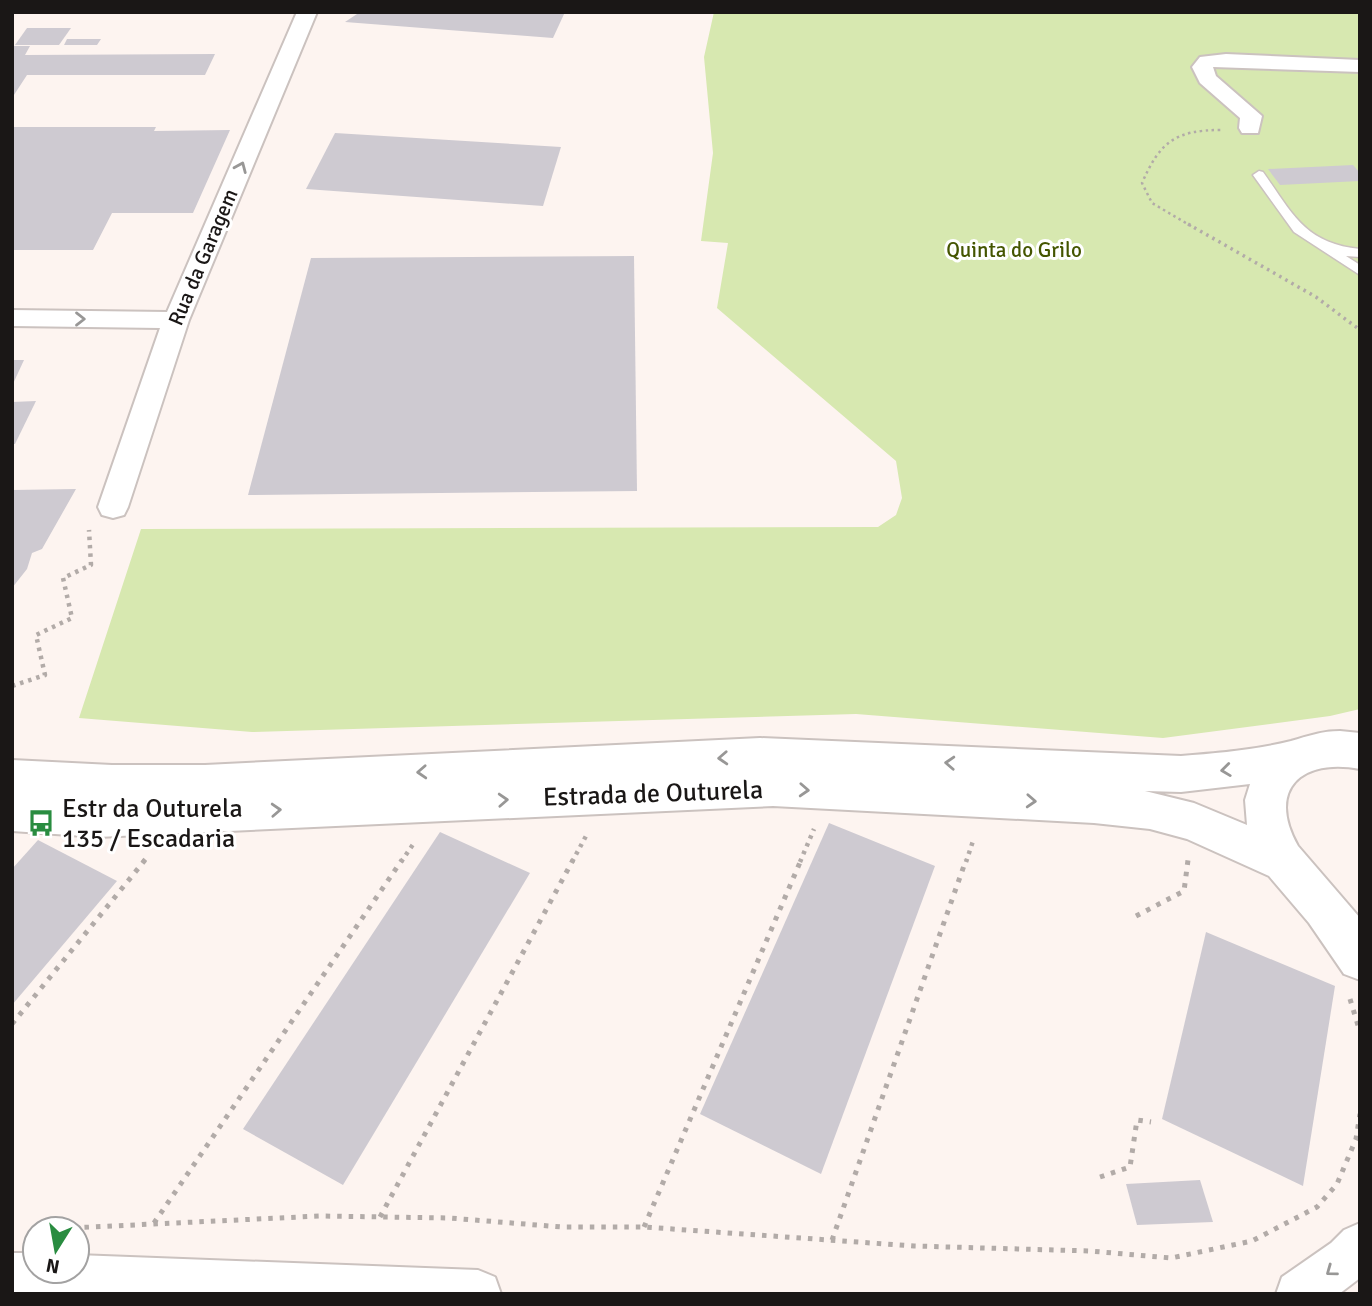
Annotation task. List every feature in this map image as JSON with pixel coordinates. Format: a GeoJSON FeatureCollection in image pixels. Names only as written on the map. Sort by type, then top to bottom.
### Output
{"type":"FeatureCollection","features":[{"type":"Feature","properties":{"kind":"street","name":"Rua da Garagem"},"geometry":{"type":"LineString","coordinates":[[101,514],[176,320],[307,12]]}},
{"type":"Feature","properties":{"kind":"street"},"geometry":{"type":"LineString","coordinates":[[1250,128],[1251,116],[1207,79],[1202,67],[1207,61],[1232,59],[1339,67],[1360,66]]}},
{"type":"Feature","properties":{"kind":"street"},"geometry":{"type":"LineString","coordinates":[[12,318],[176,320]]}},
{"type":"Feature","properties":{"kind":"street","name":"Estrada de Outurela"},"geometry":{"type":"LineString","coordinates":[[12,778],[112,783],[205,783],[760,756],[1181,774],[1228,770],[1293,758],[1319,749],[1357,750]]}},
{"type":"Feature","properties":{"kind":"street"},"geometry":{"type":"LineString","coordinates":[[1293,758],[1273,776],[1265,800],[1268,831],[1298,876],[1349,939],[1352,973]]}},
{"type":"Feature","properties":{"kind":"street","name":"Estrada de Outurela"},"geometry":{"type":"LineString","coordinates":[[12,812],[98,818],[773,788],[1094,804],[1150,810],[1194,822],[1298,876],[1346,912],[1360,917]]}},
{"type":"Feature","properties":{"kind":"street"},"geometry":{"type":"LineString","coordinates":[[1299,1294],[1360,1246]]}},
{"type":"Feature","properties":{"kind":"street"},"geometry":{"type":"LineString","coordinates":[[91,1284],[478,1294]]}},
{"type":"Feature","properties":{"kind":"lane"},"geometry":{"type":"LineString","coordinates":[[1259,175],[1301,234],[1360,271]]}},
{"type":"Feature","properties":{"kind":"lane"},"geometry":{"type":"LineString","coordinates":[[1331,251],[1360,253]]}},
{"type":"Feature","properties":{"kind":"path"},"geometry":{"type":"LineString","coordinates":[[1250,128],[1198,129],[1164,142],[1149,164],[1142,183],[1152,204],[1316,298],[1360,330]]}},
{"type":"Feature","properties":{"kind":"path"},"geometry":{"type":"LineString","coordinates":[[12,686],[45,675],[36,635],[72,618],[63,578],[91,565],[101,514]]}},
{"type":"Feature","properties":{"kind":"path"},"geometry":{"type":"LineString","coordinates":[[644,1227],[817,823]]}},
{"type":"Feature","properties":{"kind":"path"},"geometry":{"type":"LineString","coordinates":[[380,1217],[590,829]]}},
{"type":"Feature","properties":{"kind":"path"},"geometry":{"type":"LineString","coordinates":[[832,1240],[976,834]]}},
{"type":"Feature","properties":{"kind":"path"},"geometry":{"type":"LineString","coordinates":[[154,1224],[417,838]]}},
{"type":"Feature","properties":{"kind":"path"},"geometry":{"type":"LineString","coordinates":[[12,1024],[151,852]]}},
{"type":"Feature","properties":{"kind":"path"},"geometry":{"type":"LineString","coordinates":[[1136,916],[1184,891],[1189,855]]}},
{"type":"Feature","properties":{"kind":"path"},"geometry":{"type":"LineString","coordinates":[[1352,973],[1360,1032]]}},
{"type":"Feature","properties":{"kind":"path"},"geometry":{"type":"LineString","coordinates":[[91,1227],[380,1217],[449,1218],[562,1227],[644,1227],[914,1246],[1090,1251],[1171,1258],[1252,1241],[1317,1207],[1337,1184],[1356,1139],[1360,1114]]}},
{"type":"Feature","properties":{"kind":"path"},"geometry":{"type":"LineString","coordinates":[[1100,1177],[1130,1167],[1137,1120],[1151,1122]]}},
{"type":"Feature","properties":{"kind":"green space","name":"Quinta do Grilo"},"geometry":{"type":"Polygon","coordinates":[[[714,12],[1360,12],[1360,709],[1330,716],[1163,738],[856,714],[252,732],[79,718],[141,529],[878,527],[896,515],[902,498],[896,461],[717,308],[728,243],[701,241],[713,153],[704,57],[714,12]]]}},
{"type":"Feature","properties":{"kind":"building"},"geometry":{"type":"Polygon","coordinates":[[[360,12],[565,12],[553,38],[345,22],[360,12]]]}},
{"type":"Feature","properties":{"kind":"building"},"geometry":{"type":"Polygon","coordinates":[[[27,28],[71,28],[59,45],[15,45],[27,28]]]}},
{"type":"Feature","properties":{"kind":"building"},"geometry":{"type":"Polygon","coordinates":[[[67,39],[101,39],[97,45],[64,45],[67,39]]]}},
{"type":"Feature","properties":{"kind":"building"},"geometry":{"type":"Polygon","coordinates":[[[12,46],[30,46],[25,55],[215,54],[205,75],[27,75],[12,98],[12,46]]]}},
{"type":"Feature","properties":{"kind":"building"},"geometry":{"type":"Polygon","coordinates":[[[12,127],[230,130],[193,213],[112,213],[93,250],[12,250],[12,127]]]}},
{"type":"Feature","properties":{"kind":"building"},"geometry":{"type":"Polygon","coordinates":[[[335,133],[561,147],[543,206],[306,189],[335,133]]]}},
{"type":"Feature","properties":{"kind":"building"},"geometry":{"type":"Polygon","coordinates":[[[1353,165],[1360,173],[1360,181],[1280,185],[1268,169],[1353,165]]]}},
{"type":"Feature","properties":{"kind":"building"},"geometry":{"type":"Polygon","coordinates":[[[634,256],[637,491],[248,495],[311,258],[634,256]]]}},
{"type":"Feature","properties":{"kind":"building"},"geometry":{"type":"Polygon","coordinates":[[[12,360],[24,360],[12,386],[12,360]]]}},
{"type":"Feature","properties":{"kind":"building"},"geometry":{"type":"Polygon","coordinates":[[[36,401],[15,444],[12,444],[12,402],[36,401]]]}},
{"type":"Feature","properties":{"kind":"building"},"geometry":{"type":"Polygon","coordinates":[[[76,489],[42,549],[32,553],[27,569],[12,588],[12,490],[76,489]]]}},
{"type":"Feature","properties":{"kind":"building"},"geometry":{"type":"Polygon","coordinates":[[[829,823],[935,866],[821,1174],[700,1114],[829,823]]]}},
{"type":"Feature","properties":{"kind":"building"},"geometry":{"type":"Polygon","coordinates":[[[440,832],[530,873],[343,1185],[243,1129],[440,832]]]}},
{"type":"Feature","properties":{"kind":"building"},"geometry":{"type":"Polygon","coordinates":[[[38,840],[117,881],[12,1005],[12,869],[38,840]]]}},
{"type":"Feature","properties":{"kind":"building"},"geometry":{"type":"Polygon","coordinates":[[[1206,932],[1335,986],[1303,1186],[1162,1119],[1206,932]]]}},
{"type":"Feature","properties":{"kind":"building"},"geometry":{"type":"Polygon","coordinates":[[[1200,1180],[1213,1222],[1137,1225],[1126,1184],[1200,1180]]]}},
{"type":"Feature","properties":{"kind":"place","name":"Estr da Outurela 135 / Escadaria"},"geometry":{"type":"Point","coordinates":[41,823]}}]}
